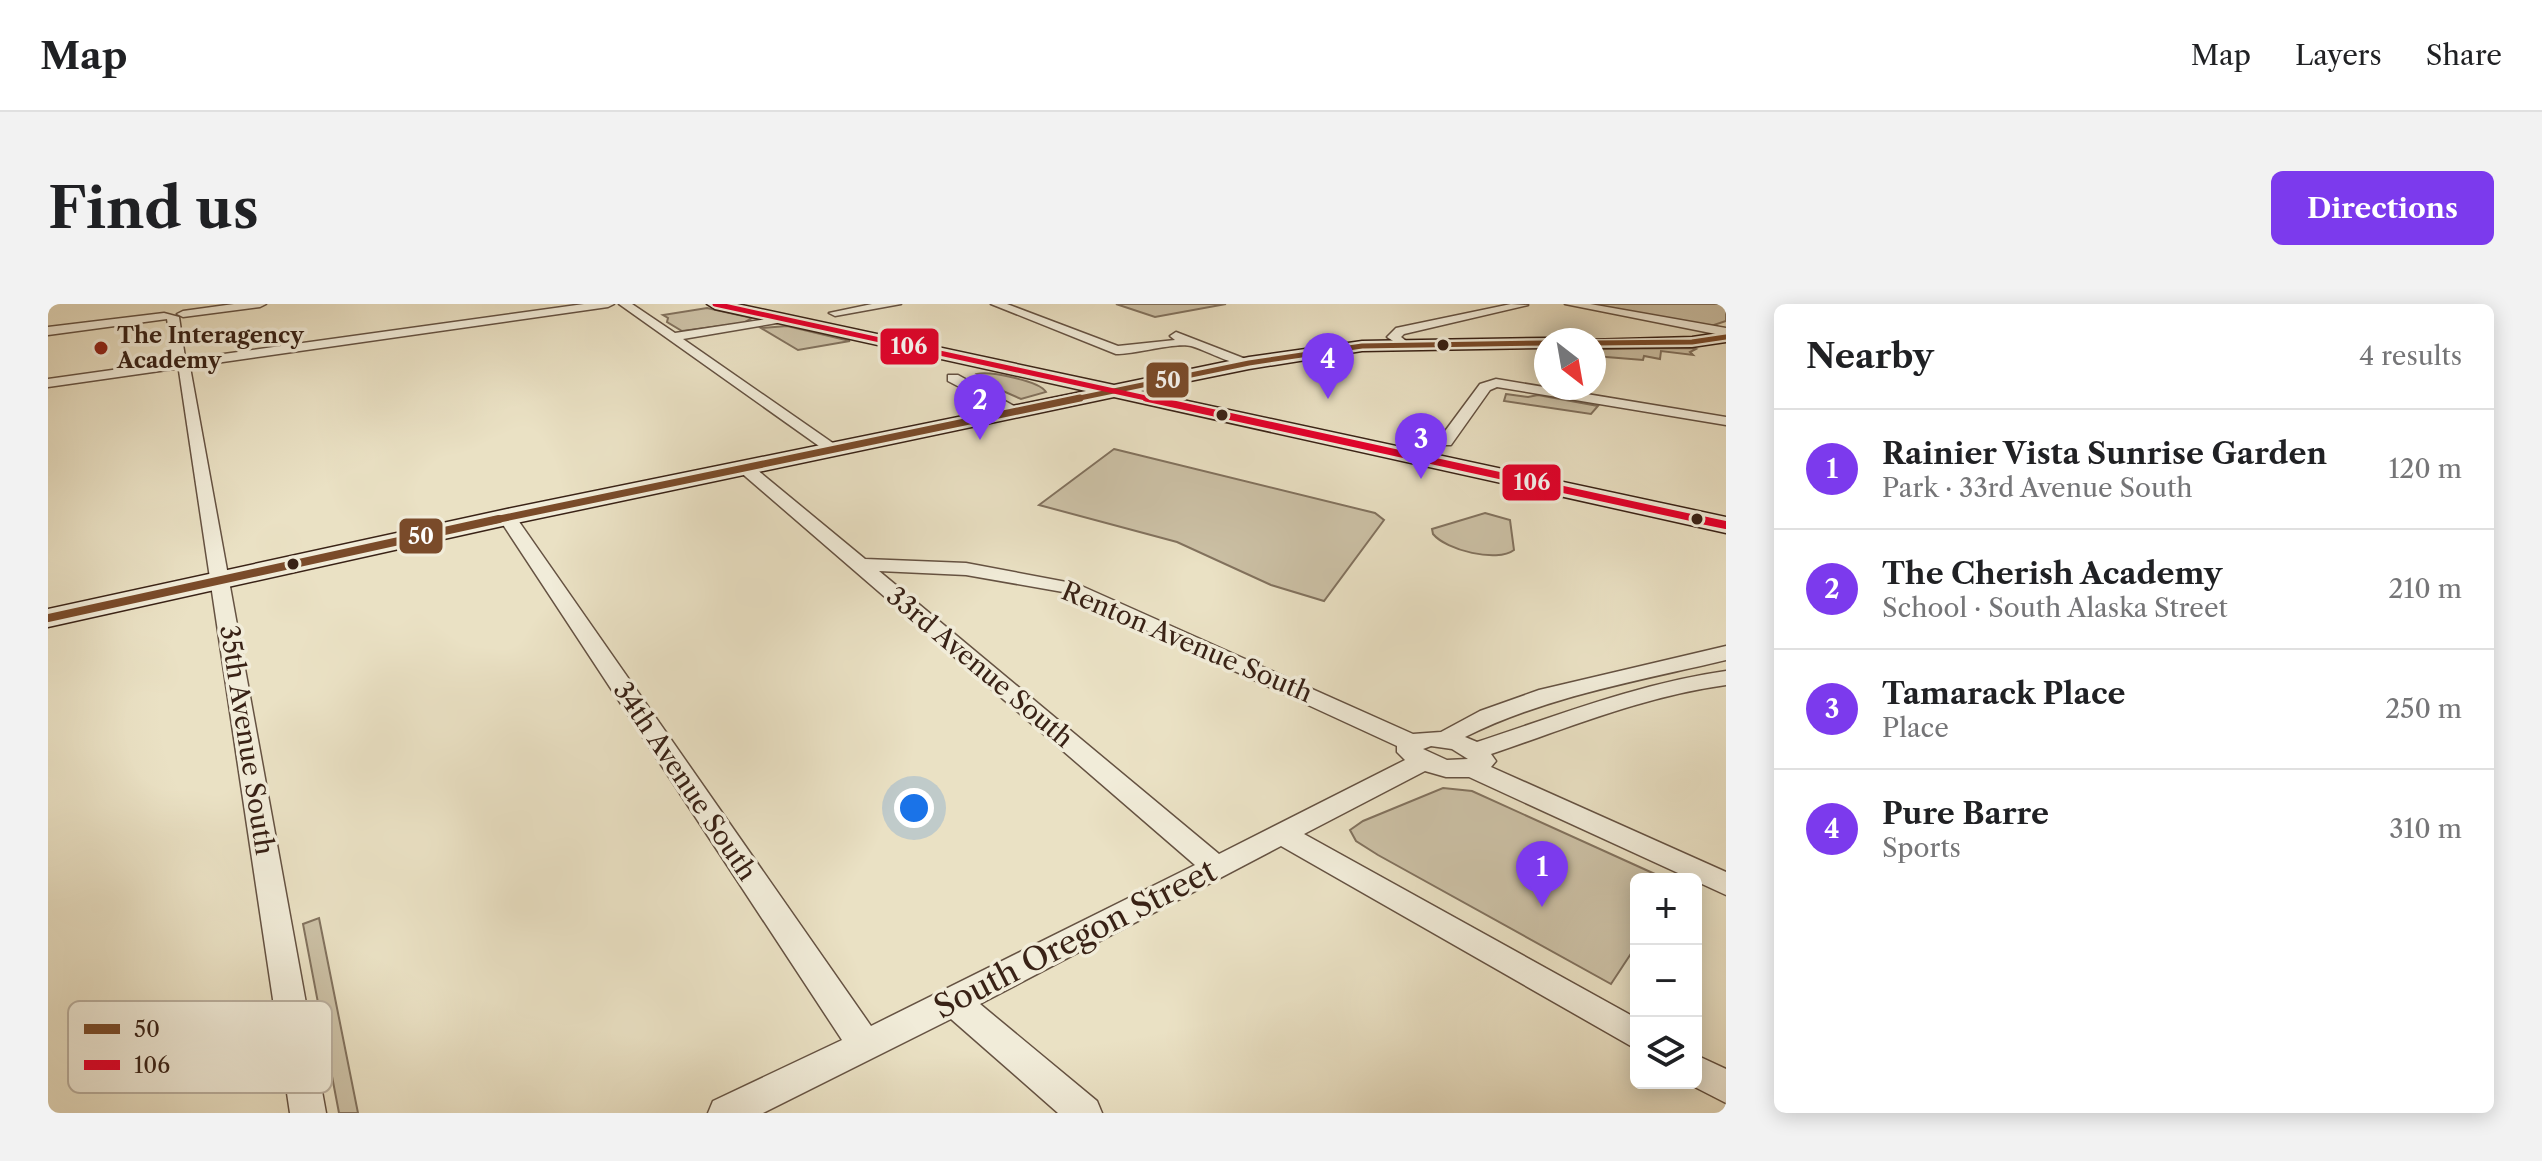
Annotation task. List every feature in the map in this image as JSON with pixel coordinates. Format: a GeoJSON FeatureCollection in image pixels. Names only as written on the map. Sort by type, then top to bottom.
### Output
{"type":"FeatureCollection","features":[{"type":"Feature","properties":{"kind":"main road"},"geometry":{"type":"LineString","coordinates":[[715,304],[777,319],[1110,381],[1726,525]]}},
{"type":"Feature","properties":{"kind":"main road"},"geometry":{"type":"LineString","coordinates":[[791,304],[1049,358]]}},
{"type":"Feature","properties":{"kind":"main road"},"geometry":{"type":"LineString","coordinates":[[1606,343],[1692,342],[1726,335]]}},
{"type":"Feature","properties":{"kind":"main road"},"geometry":{"type":"LineString","coordinates":[[48,618],[507,517],[1016,411],[1110,381],[1159,381],[1339,349],[1404,344],[1534,343]]}},
{"type":"Feature","properties":{"kind":"main road"},"geometry":{"type":"LineString","coordinates":[[1159,381],[1648,484]]}},
{"type":"Feature","properties":{"kind":"street"},"geometry":{"type":"LineString","coordinates":[[48,331],[260,304]]}},
{"type":"Feature","properties":{"kind":"street"},"geometry":{"type":"LineString","coordinates":[[48,383],[608,304]]}},
{"type":"Feature","properties":{"kind":"street"},"geometry":{"type":"LineString","coordinates":[[625,304],[832,448]]}},
{"type":"Feature","properties":{"kind":"street"},"geometry":{"type":"LineString","coordinates":[[835,313],[895,304]]}},
{"type":"Feature","properties":{"kind":"street"},"geometry":{"type":"LineString","coordinates":[[997,304],[1116,350],[1137,350],[1188,341]]}},
{"type":"Feature","properties":{"kind":"street"},"geometry":{"type":"LineString","coordinates":[[1571,304],[1726,335]]}},
{"type":"Feature","properties":{"kind":"street"},"geometry":{"type":"LineString","coordinates":[[1404,344],[1393,337],[1400,331],[1522,305]]}},
{"type":"Feature","properties":{"kind":"street","name":"35th Avenue South"},"geometry":{"type":"LineString","coordinates":[[173,313],[289,1001]]}},
{"type":"Feature","properties":{"kind":"street"},"geometry":{"type":"LineString","coordinates":[[672,337],[777,319]]}},
{"type":"Feature","properties":{"kind":"street"},"geometry":{"type":"LineString","coordinates":[[1167,332],[1249,363]]}},
{"type":"Feature","properties":{"kind":"street"},"geometry":{"type":"LineString","coordinates":[[953,378],[1016,411]]}},
{"type":"Feature","properties":{"kind":"street"},"geometry":{"type":"LineString","coordinates":[[1445,442],[1485,387],[1496,383],[1726,421]]}},
{"type":"Feature","properties":{"kind":"street","name":"33rd Avenue South"},"geometry":{"type":"LineString","coordinates":[[744,467],[1216,867]]}},
{"type":"Feature","properties":{"kind":"street","name":"34th Avenue South"},"geometry":{"type":"LineString","coordinates":[[507,517],[864,1045]]}},
{"type":"Feature","properties":{"kind":"street","name":"Renton Avenue South"},"geometry":{"type":"LineString","coordinates":[[859,565],[934,564],[1025,576],[1070,588],[1416,752]]}},
{"type":"Feature","properties":{"kind":"street"},"geometry":{"type":"LineString","coordinates":[[1448,741],[1451,735],[1489,716],[1547,695],[1719,661]]}},
{"type":"Feature","properties":{"kind":"street"},"geometry":{"type":"LineString","coordinates":[[1416,752],[1474,759],[1647,695],[1690,683],[1726,678]]}},
{"type":"Feature","properties":{"kind":"street"},"geometry":{"type":"LineString","coordinates":[[1416,752],[1431,738],[1448,741],[1474,759],[1726,884]]}},
{"type":"Feature","properties":{"kind":"street","name":"South Oregon Street"},"geometry":{"type":"LineString","coordinates":[[726,1113],[954,1002],[1282,834],[1416,752]]}},
{"type":"Feature","properties":{"kind":"street"},"geometry":{"type":"LineString","coordinates":[[1282,834],[1630,1032]]}},
{"type":"Feature","properties":{"kind":"street"},"geometry":{"type":"LineString","coordinates":[[954,1002],[1084,1113]]}},
{"type":"Feature","properties":{"kind":"street"},"geometry":{"type":"LineString","coordinates":[[1702,1073],[1726,1087]]}},
{"type":"Feature","properties":{"kind":"street","name":"35th Avenue South"},"geometry":{"type":"LineString","coordinates":[[305,1093],[308,1113]]}},
{"type":"Feature","properties":{"kind":"shaded area"},"geometry":{"type":"Polygon","coordinates":[[[1116,304],[1226,304],[1155,317],[1116,304]]]}},
{"type":"Feature","properties":{"kind":"shaded area"},"geometry":{"type":"Polygon","coordinates":[[[1582,304],[1726,304],[1726,321],[1711,326],[1582,304]]]}},
{"type":"Feature","properties":{"kind":"shaded area"},"geometry":{"type":"Polygon","coordinates":[[[707,308],[752,318],[743,323],[682,331],[667,322],[668,318],[663,315],[707,308]]]}},
{"type":"Feature","properties":{"kind":"shaded area"},"geometry":{"type":"Polygon","coordinates":[[[787,326],[850,341],[798,350],[761,328],[787,326]]]}},
{"type":"Feature","properties":{"kind":"shaded area"},"geometry":{"type":"Polygon","coordinates":[[[1606,349],[1696,349],[1690,352],[1693,355],[1661,351],[1660,359],[1644,356],[1643,360],[1606,357],[1606,349]]]}},
{"type":"Feature","properties":{"kind":"shaded area"},"geometry":{"type":"Polygon","coordinates":[[[977,374],[1014,378],[1035,384],[1046,392],[1021,399],[987,384],[977,374]]]}},
{"type":"Feature","properties":{"kind":"shaded area"},"geometry":{"type":"Polygon","coordinates":[[[1506,394],[1598,406],[1591,414],[1504,401],[1506,394]]]}},
{"type":"Feature","properties":{"kind":"shaded area"},"geometry":{"type":"Polygon","coordinates":[[[1114,449],[1375,513],[1384,520],[1324,601],[1271,585],[1177,542],[1039,505],[1114,449]]]}},
{"type":"Feature","properties":{"kind":"shaded area"},"geometry":{"type":"Polygon","coordinates":[[[1485,513],[1510,520],[1514,550],[1496,555],[1472,553],[1449,545],[1433,534],[1432,529],[1485,513]]]}},
{"type":"Feature","properties":{"kind":"shaded area"},"geometry":{"type":"Polygon","coordinates":[[[1443,788],[1472,791],[1653,873],[1630,873],[1630,955],[1611,984],[1356,841],[1350,830],[1363,821],[1443,788]]]}},
{"type":"Feature","properties":{"kind":"shaded area"},"geometry":{"type":"Polygon","coordinates":[[[319,918],[358,1113],[339,1113],[332,1076],[332,1001],[318,1001],[303,924],[319,918]]]}},
{"type":"Feature","properties":{"kind":"transit line","name":"106"},"geometry":{"type":"LineString","coordinates":[[715,304],[1726,525]]}},
{"type":"Feature","properties":{"kind":"transit line","name":"50"},"geometry":{"type":"LineString","coordinates":[[1606,343],[1692,342],[1726,337]]}},
{"type":"Feature","properties":{"kind":"transit line","name":"50"},"geometry":{"type":"LineString","coordinates":[[48,618],[507,517],[1249,363],[1362,346],[1534,343]]}},
{"type":"Feature","properties":{"kind":"place","name":"The Interagency Academy"},"geometry":{"type":"Point","coordinates":[101,348]}},
{"type":"Feature","properties":{"kind":"place","name":"Pure Barre"},"geometry":{"type":"Point","coordinates":[1328,399]}},
{"type":"Feature","properties":{"kind":"place","name":"The Cherish Academy"},"geometry":{"type":"Point","coordinates":[980,440]}},
{"type":"Feature","properties":{"kind":"place","name":"Tamarack Place"},"geometry":{"type":"Point","coordinates":[1421,479]}},
{"type":"Feature","properties":{"kind":"place","name":"Rainier Vista Sunrise Garden"},"geometry":{"type":"Point","coordinates":[1542,907]}}]}
